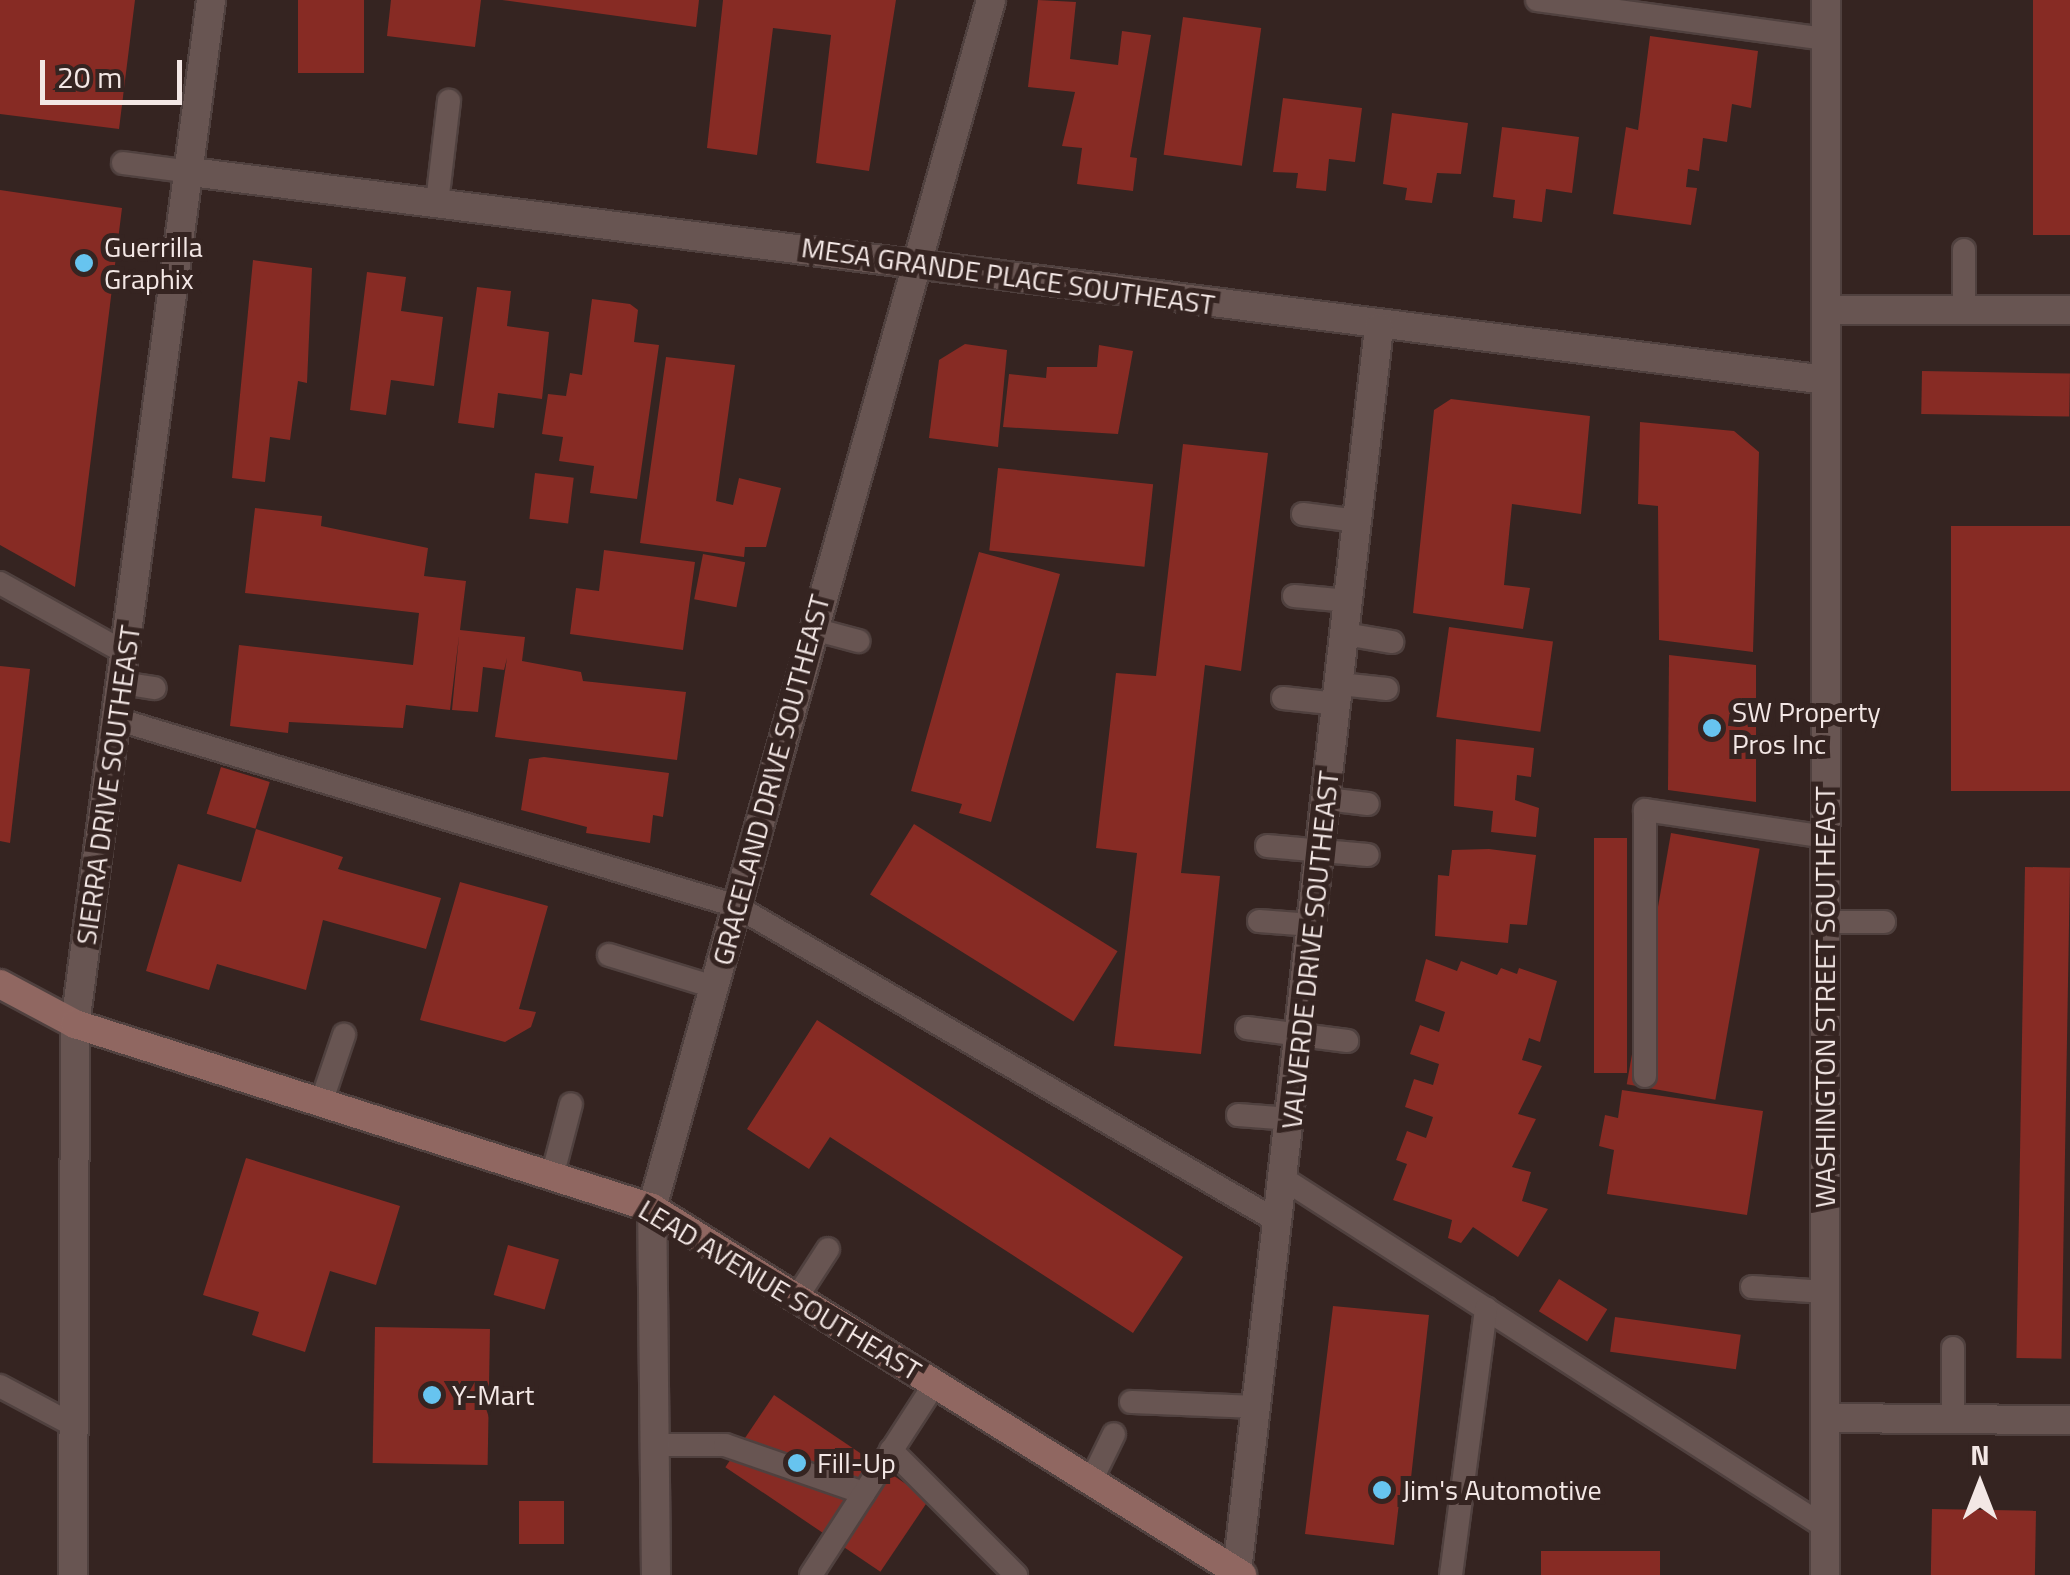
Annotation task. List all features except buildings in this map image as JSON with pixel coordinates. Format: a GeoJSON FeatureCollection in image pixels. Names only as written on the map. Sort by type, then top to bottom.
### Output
{"type":"FeatureCollection","features":[{"type":"Feature","properties":{"kind":"main road","name":"LEAD AVENUE SOUTHEAST"},"geometry":{"type":"LineString","coordinates":[[0,984],[75,1024],[553,1172],[652,1208],[1239,1574]]}},
{"type":"Feature","properties":{"kind":"street","name":"SIERRA DRIVE SOUTHEAST"},"geometry":{"type":"LineString","coordinates":[[73,1575],[75,1024],[211,0]]}},
{"type":"Feature","properties":{"kind":"street","name":"GRACELAND DRIVE SOUTHEAST"},"geometry":{"type":"LineString","coordinates":[[656,1575],[652,1208],[991,0]]}},
{"type":"Feature","properties":{"kind":"street","name":"WASHINGTON STREET SOUTHEAST"},"geometry":{"type":"LineString","coordinates":[[1825,1575],[1826,0]]}},
{"type":"Feature","properties":{"kind":"street","name":"MESA GRANDE PLACE SOUTHEAST"},"geometry":{"type":"LineString","coordinates":[[190,172],[915,261],[1380,328],[1826,380]]}},
{"type":"Feature","properties":{"kind":"street"},"geometry":{"type":"LineString","coordinates":[[1826,310],[2070,310]]}},
{"type":"Feature","properties":{"kind":"street","name":"VALVERDE DRIVE SOUTHEAST"},"geometry":{"type":"LineString","coordinates":[[1239,1574],[1380,328]]}},
{"type":"Feature","properties":{"kind":"street"},"geometry":{"type":"LineString","coordinates":[[1825,1418],[2070,1420]]}},
{"type":"Feature","properties":{"kind":"lane"},"geometry":{"type":"LineString","coordinates":[[1536,0],[1692,11],[1826,40]]}},
{"type":"Feature","properties":{"kind":"lane"},"geometry":{"type":"LineString","coordinates":[[437,203],[448,101]]}},
{"type":"Feature","properties":{"kind":"lane"},"geometry":{"type":"LineString","coordinates":[[123,163],[190,172]]}},
{"type":"Feature","properties":{"kind":"lane"},"geometry":{"type":"LineString","coordinates":[[1964,250],[1964,310]]}},
{"type":"Feature","properties":{"kind":"lane"},"geometry":{"type":"LineString","coordinates":[[1303,514],[1358,521]]}},
{"type":"Feature","properties":{"kind":"lane"},"geometry":{"type":"LineString","coordinates":[[0,583],[126,653]]}},
{"type":"Feature","properties":{"kind":"lane"},"geometry":{"type":"LineString","coordinates":[[1294,596],[1349,601]]}},
{"type":"Feature","properties":{"kind":"lane"},"geometry":{"type":"LineString","coordinates":[[813,629],[858,641]]}},
{"type":"Feature","properties":{"kind":"lane"},"geometry":{"type":"LineString","coordinates":[[1345,634],[1392,642]]}},
{"type":"Feature","properties":{"kind":"lane"},"geometry":{"type":"LineString","coordinates":[[122,683],[156,688]]}},
{"type":"Feature","properties":{"kind":"lane"},"geometry":{"type":"LineString","coordinates":[[1283,698],[1386,689]]}},
{"type":"Feature","properties":{"kind":"lane"},"geometry":{"type":"LineString","coordinates":[[116,719],[362,782],[736,906],[1011,1056],[1279,1222]]}},
{"type":"Feature","properties":{"kind":"lane"},"geometry":{"type":"LineString","coordinates":[[1327,799],[1368,804]]}},
{"type":"Feature","properties":{"kind":"lane"},"geometry":{"type":"LineString","coordinates":[[1644,1076],[1644,810],[1826,836]]}},
{"type":"Feature","properties":{"kind":"lane"},"geometry":{"type":"LineString","coordinates":[[1267,846],[1368,855]]}},
{"type":"Feature","properties":{"kind":"lane"},"geometry":{"type":"LineString","coordinates":[[1259,920],[1312,925]]}},
{"type":"Feature","properties":{"kind":"lane"},"geometry":{"type":"LineString","coordinates":[[1826,922],[1884,922]]}},
{"type":"Feature","properties":{"kind":"lane"},"geometry":{"type":"LineString","coordinates":[[609,956],[714,987]]}},
{"type":"Feature","properties":{"kind":"lane"},"geometry":{"type":"LineString","coordinates":[[1247,1028],[1348,1041]]}},
{"type":"Feature","properties":{"kind":"lane"},"geometry":{"type":"LineString","coordinates":[[322,1100],[344,1036]]}},
{"type":"Feature","properties":{"kind":"lane"},"geometry":{"type":"LineString","coordinates":[[553,1172],[571,1104]]}},
{"type":"Feature","properties":{"kind":"lane"},"geometry":{"type":"LineString","coordinates":[[1238,1115],[1291,1119]]}},
{"type":"Feature","properties":{"kind":"lane"},"geometry":{"type":"LineString","coordinates":[[1284,1179],[1825,1527]]}},
{"type":"Feature","properties":{"kind":"lane"},"geometry":{"type":"LineString","coordinates":[[797,1297],[828,1248]]}},
{"type":"Feature","properties":{"kind":"lane"},"geometry":{"type":"LineString","coordinates":[[1752,1288],[1825,1292]]}},
{"type":"Feature","properties":{"kind":"lane"},"geometry":{"type":"LineString","coordinates":[[1451,1575],[1486,1308]]}},
{"type":"Feature","properties":{"kind":"lane"},"geometry":{"type":"LineString","coordinates":[[1953,1348],[1953,1420]]}},
{"type":"Feature","properties":{"kind":"lane"},"geometry":{"type":"LineString","coordinates":[[811,1575],[935,1383]]}},
{"type":"Feature","properties":{"kind":"lane"},"geometry":{"type":"LineString","coordinates":[[0,1386],[73,1424]]}},
{"type":"Feature","properties":{"kind":"lane"},"geometry":{"type":"LineString","coordinates":[[1130,1402],[1257,1407]]}},
{"type":"Feature","properties":{"kind":"lane"},"geometry":{"type":"LineString","coordinates":[[1091,1481],[1114,1434]]}},
{"type":"Feature","properties":{"kind":"lane"},"geometry":{"type":"LineString","coordinates":[[655,1445],[725,1445],[864,1493]]}},
{"type":"Feature","properties":{"kind":"lane"},"geometry":{"type":"LineString","coordinates":[[892,1450],[1016,1575]]}},
{"type":"Feature","properties":{"kind":"place","name":"Guerrilla Graphix"},"geometry":{"type":"Point","coordinates":[84,263]}},
{"type":"Feature","properties":{"kind":"place","name":"SW Property Pros Inc"},"geometry":{"type":"Point","coordinates":[1712,728]}},
{"type":"Feature","properties":{"kind":"place","name":"Y-Mart"},"geometry":{"type":"Point","coordinates":[432,1395]}},
{"type":"Feature","properties":{"kind":"place","name":"Fill-Up"},"geometry":{"type":"Point","coordinates":[797,1463]}},
{"type":"Feature","properties":{"kind":"place","name":"Jim's Automotive"},"geometry":{"type":"Point","coordinates":[1382,1490]}}]}
